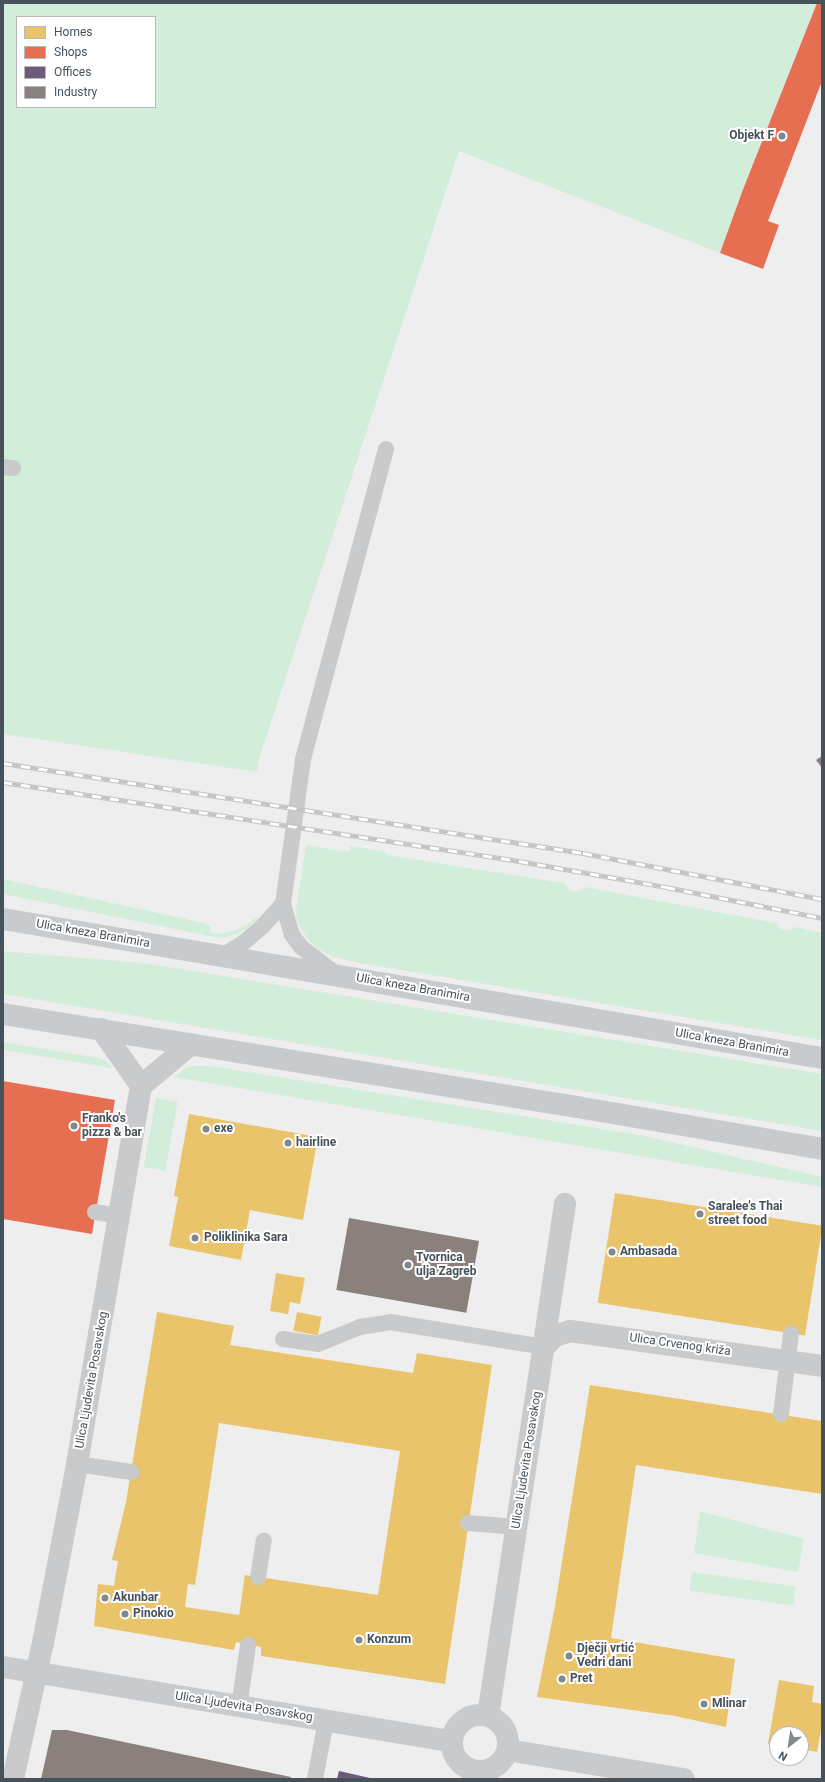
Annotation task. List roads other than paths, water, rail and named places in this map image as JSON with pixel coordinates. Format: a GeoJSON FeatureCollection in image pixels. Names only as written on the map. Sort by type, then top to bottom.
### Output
{"type":"FeatureCollection","features":[{"type":"Feature","properties":{"kind":"main road","name":"Ulica kneza Branimira"},"geometry":{"type":"LineString","coordinates":[[3,919],[822,1058]]}},
{"type":"Feature","properties":{"kind":"main road"},"geometry":{"type":"LineString","coordinates":[[3,1014],[577,1107],[822,1149]]}},
{"type":"Feature","properties":{"kind":"main road","name":"Ulica Ljudevita Posavskog"},"geometry":{"type":"LineString","coordinates":[[3,1667],[452,1741]]}},
{"type":"Feature","properties":{"kind":"main road"},"geometry":{"type":"LineString","coordinates":[[477,1715],[488,1716],[496,1720],[505,1730],[508,1750],[504,1757],[492,1768],[475,1775],[458,1760],[453,1749],[452,1741],[456,1728],[465,1719],[477,1715]]}},
{"type":"Feature","properties":{"kind":"main road"},"geometry":{"type":"LineString","coordinates":[[508,1750],[684,1779]]}},
{"type":"Feature","properties":{"kind":"street"},"geometry":{"type":"LineString","coordinates":[[101,1029],[141,1086],[191,1044]]}},
{"type":"Feature","properties":{"kind":"street","name":"Ulica Ljudevita Posavskog"},"geometry":{"type":"LineString","coordinates":[[36,1673],[77,1464],[141,1086]]}},
{"type":"Feature","properties":{"kind":"street","name":"Ulica Ljudevita Posavskog"},"geometry":{"type":"LineString","coordinates":[[488,1716],[565,1204]]}},
{"type":"Feature","properties":{"kind":"street","name":"Ulica Crvenog križa"},"geometry":{"type":"LineString","coordinates":[[544,1348],[555,1336],[570,1331],[788,1360],[822,1366]]}},
{"type":"Feature","properties":{"kind":"street"},"geometry":{"type":"LineString","coordinates":[[13,1779],[36,1673]]}},
{"type":"Feature","properties":{"kind":"lane"},"geometry":{"type":"LineString","coordinates":[[339,976],[301,947],[292,935],[283,904],[303,759],[386,449]]}},
{"type":"Feature","properties":{"kind":"lane"},"geometry":{"type":"LineString","coordinates":[[222,956],[243,943],[262,927],[283,904]]}},
{"type":"Feature","properties":{"kind":"lane"},"geometry":{"type":"LineString","coordinates":[[95,1212],[120,1216]]}},
{"type":"Feature","properties":{"kind":"lane"},"geometry":{"type":"LineString","coordinates":[[283,1340],[318,1344],[360,1327],[390,1322],[544,1348]]}},
{"type":"Feature","properties":{"kind":"lane"},"geometry":{"type":"LineString","coordinates":[[781,1414],[791,1334]]}},
{"type":"Feature","properties":{"kind":"lane"},"geometry":{"type":"LineString","coordinates":[[77,1464],[131,1472]]}},
{"type":"Feature","properties":{"kind":"lane"},"geometry":{"type":"LineString","coordinates":[[468,1523],[517,1528]]}},
{"type":"Feature","properties":{"kind":"lane"},"geometry":{"type":"LineString","coordinates":[[258,1577],[264,1540]]}},
{"type":"Feature","properties":{"kind":"lane"},"geometry":{"type":"LineString","coordinates":[[239,1707],[248,1645]]}},
{"type":"Feature","properties":{"kind":"lane"},"geometry":{"type":"LineString","coordinates":[[315,1779],[326,1721]]}},
{"type":"Feature","properties":{"kind":"railway"},"geometry":{"type":"LineString","coordinates":[[3,763],[583,853],[822,899]]}},
{"type":"Feature","properties":{"kind":"railway"},"geometry":{"type":"LineString","coordinates":[[3,782],[519,861],[666,887],[822,918]]}},
{"type":"Feature","properties":{"kind":"place","name":"Objekt F"},"geometry":{"type":"Point","coordinates":[782,136]}},
{"type":"Feature","properties":{"kind":"place","name":"Franko's pizza & bar"},"geometry":{"type":"Point","coordinates":[74,1126]}},
{"type":"Feature","properties":{"kind":"place","name":"exe"},"geometry":{"type":"Point","coordinates":[206,1129]}},
{"type":"Feature","properties":{"kind":"place","name":"hairline"},"geometry":{"type":"Point","coordinates":[288,1143]}},
{"type":"Feature","properties":{"kind":"place","name":"Saralee's Thai street food"},"geometry":{"type":"Point","coordinates":[700,1214]}},
{"type":"Feature","properties":{"kind":"place","name":"Poliklinika Sara"},"geometry":{"type":"Point","coordinates":[195,1238]}},
{"type":"Feature","properties":{"kind":"place","name":"Ambasada"},"geometry":{"type":"Point","coordinates":[612,1252]}},
{"type":"Feature","properties":{"kind":"place","name":"Tvornica ulja Zagreb"},"geometry":{"type":"Point","coordinates":[408,1265]}},
{"type":"Feature","properties":{"kind":"place","name":"Akunbar"},"geometry":{"type":"Point","coordinates":[105,1598]}},
{"type":"Feature","properties":{"kind":"place","name":"Pinokio"},"geometry":{"type":"Point","coordinates":[125,1614]}},
{"type":"Feature","properties":{"kind":"place","name":"Konzum"},"geometry":{"type":"Point","coordinates":[359,1640]}},
{"type":"Feature","properties":{"kind":"place","name":"Dječji vrtić Vedri dani"},"geometry":{"type":"Point","coordinates":[569,1656]}},
{"type":"Feature","properties":{"kind":"place","name":"Pret"},"geometry":{"type":"Point","coordinates":[562,1679]}},
{"type":"Feature","properties":{"kind":"place","name":"Mlinar"},"geometry":{"type":"Point","coordinates":[704,1704]}}]}
